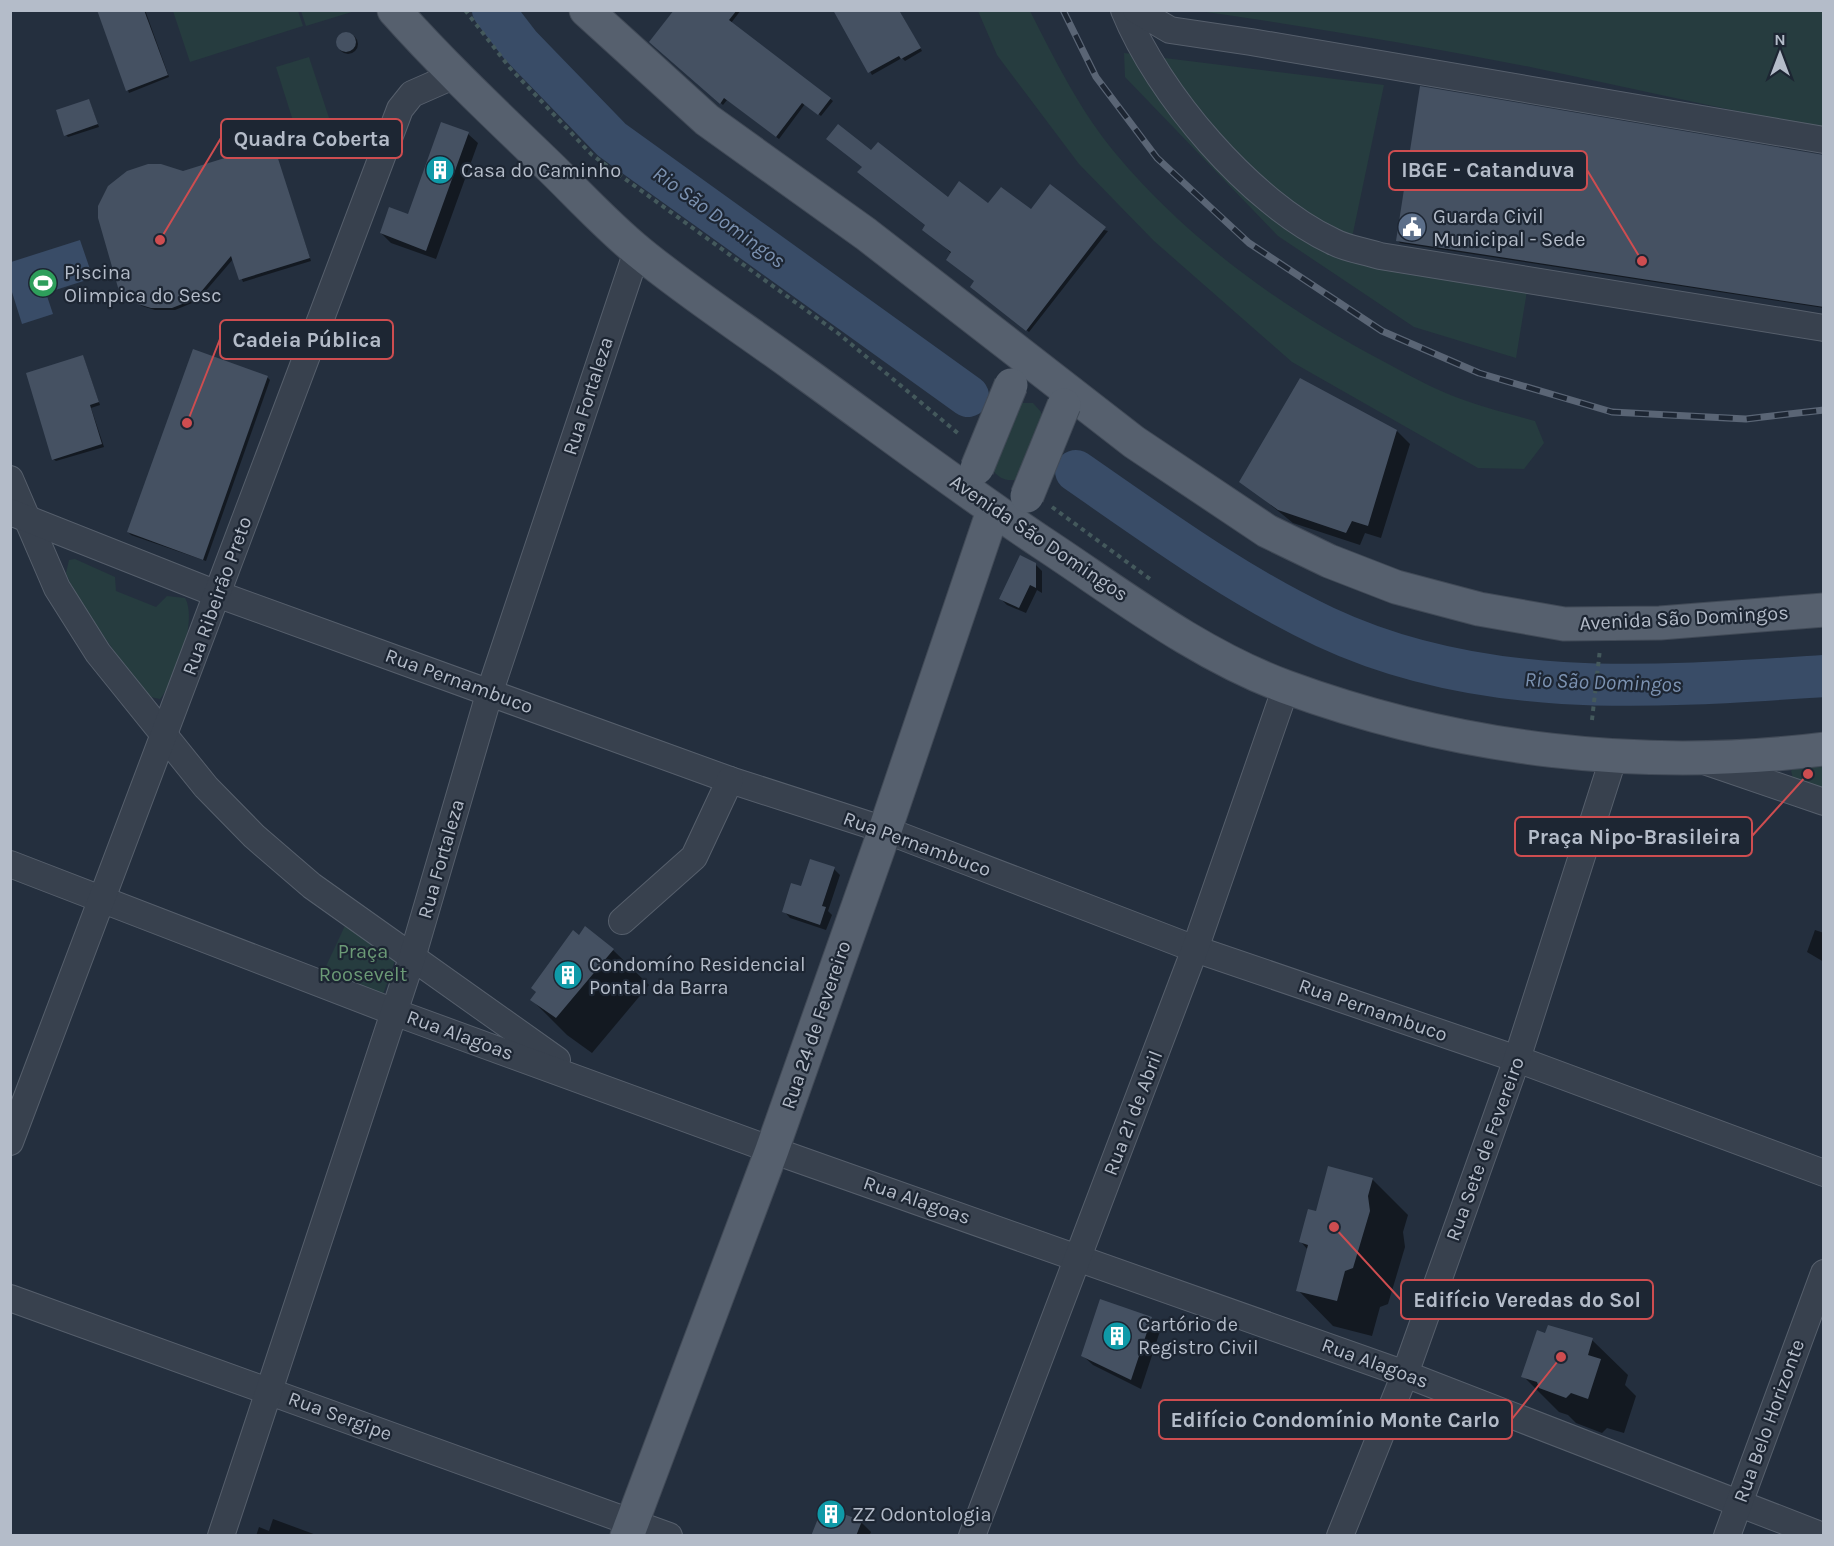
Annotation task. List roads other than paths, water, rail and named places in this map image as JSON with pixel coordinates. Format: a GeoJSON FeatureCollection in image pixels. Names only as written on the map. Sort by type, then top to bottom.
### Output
{"type":"FeatureCollection","features":[{"type":"Feature","properties":{"kind":"main road","name":"Avenida São Domingos"},"geometry":{"type":"LineString","coordinates":[[394,10],[453,76],[637,251],[971,467],[1176,631],[1238,667],[1286,687],[1421,728],[1516,747],[1614,756],[1699,759],[1774,756],[1824,749]]}},
{"type":"Feature","properties":{"kind":"main road","name":"Avenida São Domingos"},"geometry":{"type":"LineString","coordinates":[[586,10],[707,120],[866,234],[1024,356],[1067,399],[1267,531],[1329,561],[1396,587],[1479,609],[1564,624],[1660,623],[1824,610]]}},
{"type":"Feature","properties":{"kind":"main road"},"geometry":{"type":"LineString","coordinates":[[971,467],[1024,356]]}},
{"type":"Feature","properties":{"kind":"main road","name":"Rua 24 de Fevereiro"},"geometry":{"type":"LineString","coordinates":[[630,1529],[772,1150],[885,830],[1067,399]]}},
{"type":"Feature","properties":{"kind":"street"},"geometry":{"type":"LineString","coordinates":[[1124,10],[1132,32],[1158,73],[1194,123],[1235,170],[1290,215],[1333,242],[1380,256],[1824,328]]}},
{"type":"Feature","properties":{"kind":"street"},"geometry":{"type":"LineString","coordinates":[[1136,10],[1170,30],[1824,140]]}},
{"type":"Feature","properties":{"kind":"street","name":"Rua Ribeirão Preto"},"geometry":{"type":"LineString","coordinates":[[10,1142],[166,735],[400,109],[412,94],[453,76]]}},
{"type":"Feature","properties":{"kind":"street","name":"Rua Fortaleza"},"geometry":{"type":"LineString","coordinates":[[221,1536],[412,958],[490,692],[637,251]]}},
{"type":"Feature","properties":{"kind":"street"},"geometry":{"type":"LineString","coordinates":[[10,479],[18,515],[57,588],[98,653],[166,735],[202,783],[254,836],[312,886],[584,1080]]}},
{"type":"Feature","properties":{"kind":"street","name":"Rua Pernambuco"},"geometry":{"type":"LineString","coordinates":[[18,515],[217,594],[730,780],[885,830],[1195,949],[1517,1059],[1824,1173]]}},
{"type":"Feature","properties":{"kind":"street","name":"Rua 21 de Abril"},"geometry":{"type":"LineString","coordinates":[[972,1536],[1195,949],[1286,687]]}},
{"type":"Feature","properties":{"kind":"street","name":"Rua Sete de Fevereiro"},"geometry":{"type":"LineString","coordinates":[[1340,1536],[1405,1374],[1517,1059],[1614,756]]}},
{"type":"Feature","properties":{"kind":"street"},"geometry":{"type":"LineString","coordinates":[[1699,759],[1824,802]]}},
{"type":"Feature","properties":{"kind":"street"},"geometry":{"type":"LineString","coordinates":[[622,921],[694,856],[730,780]]}},
{"type":"Feature","properties":{"kind":"street","name":"Rua Alagoas"},"geometry":{"type":"LineString","coordinates":[[10,864],[394,1012],[772,1150],[1405,1374],[1823,1536]]}},
{"type":"Feature","properties":{"kind":"street","name":"Rua Belo Horizonte"},"geometry":{"type":"LineString","coordinates":[[1727,1536],[1824,1273]]}},
{"type":"Feature","properties":{"kind":"street","name":"Rua Sergipe"},"geometry":{"type":"LineString","coordinates":[[10,1298],[268,1390],[630,1529],[669,1536]]}},
{"type":"Feature","properties":{"kind":"water","name":"Piscina Olimpica do Sesc"},"geometry":{"type":"Polygon","coordinates":[[[80,240],[93,278],[46,293],[53,314],[22,324],[11,289],[11,262],[80,240]]]}},
{"type":"Feature","properties":{"kind":"waterway","name":"Rio São Domingos"},"geometry":{"type":"LineString","coordinates":[[493,10],[520,45],[612,140],[968,396]]}},
{"type":"Feature","properties":{"kind":"waterway","name":"Rio São Domingos"},"geometry":{"type":"LineString","coordinates":[[1076,471],[1167,534],[1260,593],[1325,627],[1385,651],[1446,667],[1508,678],[1570,683],[1634,685],[1824,676]]}},
{"type":"Feature","properties":{"kind":"railway"},"geometry":{"type":"LineString","coordinates":[[1063,10],[1096,77],[1157,158],[1249,243],[1382,331],[1479,373],[1612,412],[1746,419],[1824,410]]}},
{"type":"Feature","properties":{"kind":"place","name":"Casa do Caminho"},"geometry":{"type":"Point","coordinates":[440,170]}},
{"type":"Feature","properties":{"kind":"place","name":"Guarda Civil Municipal - Sede"},"geometry":{"type":"Point","coordinates":[1412,227]}},
{"type":"Feature","properties":{"kind":"place","name":"Quadra Coberta"},"geometry":{"type":"Point","coordinates":[160,240]}},
{"type":"Feature","properties":{"kind":"place","name":"IBGE - Catanduva"},"geometry":{"type":"Point","coordinates":[1642,261]}},
{"type":"Feature","properties":{"kind":"place","name":"Piscina Olimpica do Sesc"},"geometry":{"type":"Point","coordinates":[43,283]}},
{"type":"Feature","properties":{"kind":"place","name":"Cadeia Pública"},"geometry":{"type":"Point","coordinates":[187,423]}},
{"type":"Feature","properties":{"kind":"place","name":"Praça Nipo-Brasileira"},"geometry":{"type":"Point","coordinates":[1808,774]}},
{"type":"Feature","properties":{"kind":"place","name":"Condomíno Residencial Pontal da Barra"},"geometry":{"type":"Point","coordinates":[568,975]}},
{"type":"Feature","properties":{"kind":"place","name":"Edifício Veredas do Sol"},"geometry":{"type":"Point","coordinates":[1334,1227]}},
{"type":"Feature","properties":{"kind":"place","name":"Cartório de Registro Civil"},"geometry":{"type":"Point","coordinates":[1117,1336]}},
{"type":"Feature","properties":{"kind":"place","name":"Edifício Condomínio Monte Carlo"},"geometry":{"type":"Point","coordinates":[1561,1357]}},
{"type":"Feature","properties":{"kind":"place","name":"ZZ Odontologia"},"geometry":{"type":"Point","coordinates":[831,1514]}},
{"type":"Feature","properties":{"kind":"park label","name":"Praça Roosevelt"},"geometry":{"type":"Point","coordinates":[363,962]}}]}
